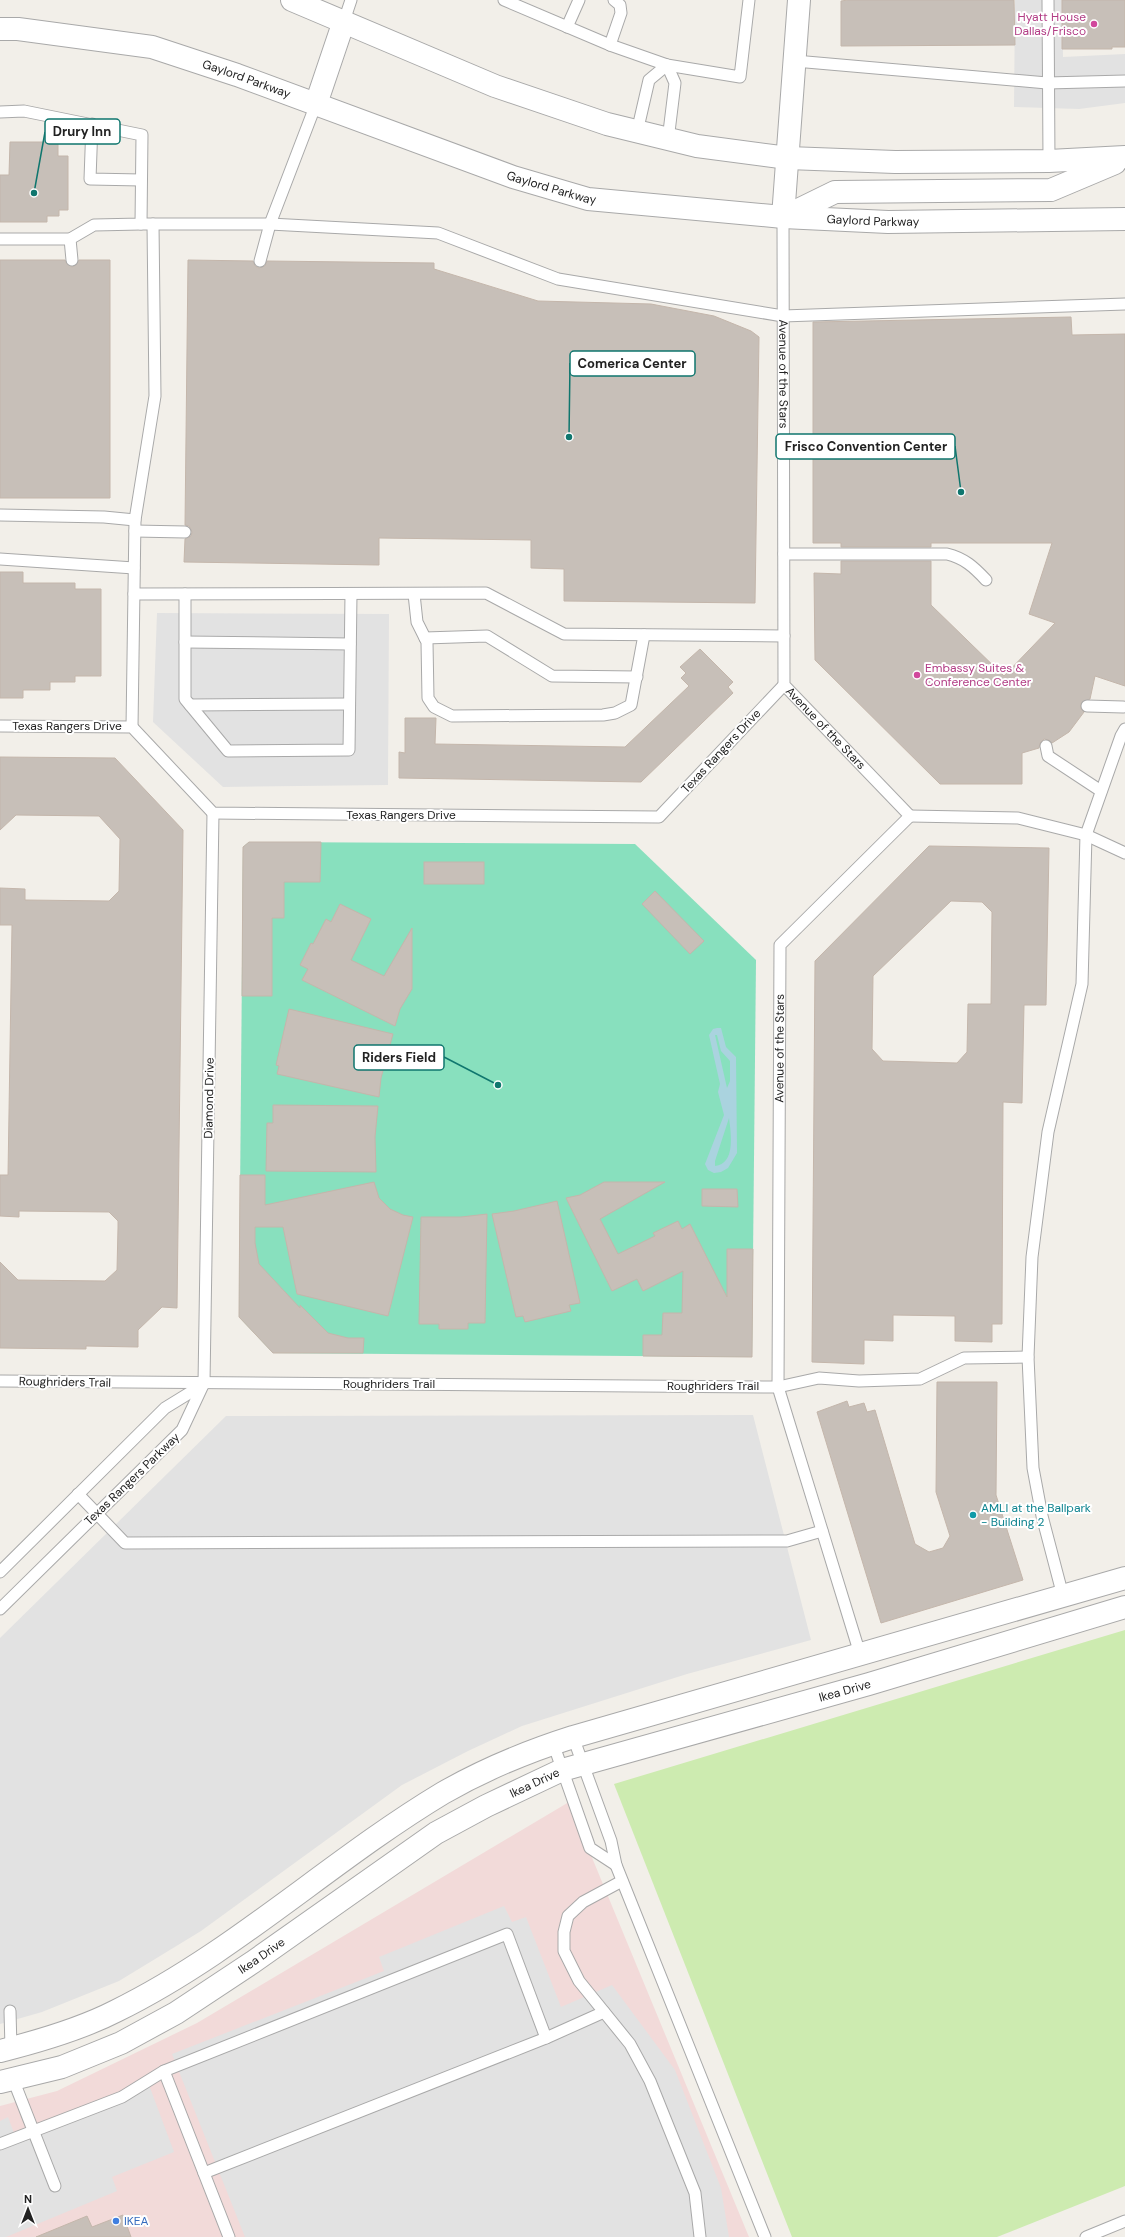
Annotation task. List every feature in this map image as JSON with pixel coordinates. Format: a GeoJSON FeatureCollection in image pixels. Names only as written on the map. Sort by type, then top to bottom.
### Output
{"type":"FeatureCollection","features":[{"type":"Feature","properties":{"kind":"street"},"geometry":{"type":"LineString","coordinates":[[292,0],[496,86],[607,124],[668,140],[740,154],[788,158],[895,162],[1049,161],[1125,158]]}},
{"type":"Feature","properties":{"kind":"street","name":"Avenue of the Stars"},"geometry":{"type":"LineString","coordinates":[[784,217],[799,0]]}},
{"type":"Feature","properties":{"kind":"street"},"geometry":{"type":"LineString","coordinates":[[316,104],[344,21]]}},
{"type":"Feature","properties":{"kind":"street","name":"Gaylord Parkway"},"geometry":{"type":"LineString","coordinates":[[0,29],[18,29],[152,47],[237,75],[513,177],[588,199],[784,217],[888,222],[1125,219]]}},
{"type":"Feature","properties":{"kind":"street"},"geometry":{"type":"LineString","coordinates":[[784,217],[835,192],[1052,190],[1125,158]]}},
{"type":"Feature","properties":{"kind":"street"},"geometry":{"type":"LineString","coordinates":[[7,2080],[6,2050],[114,2012],[166,1984],[220,1950],[379,1834],[444,1793],[489,1770],[552,1743],[573,1736],[1125,1578]]}},
{"type":"Feature","properties":{"kind":"street","name":"Ikea Drive"},"geometry":{"type":"LineString","coordinates":[[7,2080],[62,2066],[114,2045],[176,2013],[253,1962],[436,1833],[486,1806],[562,1770],[869,1684],[1125,1607]]}},
{"type":"Feature","properties":{"kind":"street"},"geometry":{"type":"LineString","coordinates":[[860,1654],[869,1684]]}},
{"type":"Feature","properties":{"kind":"lane"},"geometry":{"type":"LineString","coordinates":[[344,21],[351,0]]}},
{"type":"Feature","properties":{"kind":"lane"},"geometry":{"type":"LineString","coordinates":[[504,0],[610,45],[667,65],[740,77],[749,0]]}},
{"type":"Feature","properties":{"kind":"lane"},"geometry":{"type":"LineString","coordinates":[[567,27],[579,0]]}},
{"type":"Feature","properties":{"kind":"lane"},"geometry":{"type":"LineString","coordinates":[[610,45],[621,13],[620,5],[614,0]]}},
{"type":"Feature","properties":{"kind":"lane"},"geometry":{"type":"LineString","coordinates":[[1048,0],[1047,83],[1049,161]]}},
{"type":"Feature","properties":{"kind":"lane"},"geometry":{"type":"LineString","coordinates":[[795,61],[1047,83],[1125,81]]}},
{"type":"Feature","properties":{"kind":"lane"},"geometry":{"type":"LineString","coordinates":[[637,132],[649,80],[667,65]]}},
{"type":"Feature","properties":{"kind":"lane"},"geometry":{"type":"LineString","coordinates":[[667,65],[675,83],[668,140]]}},
{"type":"Feature","properties":{"kind":"lane"},"geometry":{"type":"LineString","coordinates":[[260,261],[270,224],[316,104]]}},
{"type":"Feature","properties":{"kind":"lane"},"geometry":{"type":"LineString","coordinates":[[0,112],[24,111],[142,135],[141,224]]}},
{"type":"Feature","properties":{"kind":"lane"},"geometry":{"type":"LineString","coordinates":[[92,124],[90,178],[141,180]]}},
{"type":"Feature","properties":{"kind":"lane","name":"Avenue of the Stars"},"geometry":{"type":"LineString","coordinates":[[784,217],[784,685],[910,816],[780,945],[778,1387],[860,1654]]}},
{"type":"Feature","properties":{"kind":"lane"},"geometry":{"type":"LineString","coordinates":[[0,239],[70,239],[94,225],[141,224],[270,224],[438,233],[558,279],[784,316],[1125,304]]}},
{"type":"Feature","properties":{"kind":"lane"},"geometry":{"type":"LineString","coordinates":[[132,727],[135,525],[155,396],[153,224]]}},
{"type":"Feature","properties":{"kind":"lane"},"geometry":{"type":"LineString","coordinates":[[70,239],[72,260]]}},
{"type":"Feature","properties":{"kind":"lane"},"geometry":{"type":"LineString","coordinates":[[0,515],[104,517],[135,525],[185,532]]}},
{"type":"Feature","properties":{"kind":"lane"},"geometry":{"type":"LineString","coordinates":[[784,554],[947,554],[960,557],[975,567],[986,580]]}},
{"type":"Feature","properties":{"kind":"lane"},"geometry":{"type":"LineString","coordinates":[[0,559],[134,568]]}},
{"type":"Feature","properties":{"kind":"lane"},"geometry":{"type":"LineString","coordinates":[[134,594],[486,593],[564,634],[784,636]]}},
{"type":"Feature","properties":{"kind":"lane"},"geometry":{"type":"LineString","coordinates":[[185,594],[185,699],[228,751],[348,750],[351,594]]}},
{"type":"Feature","properties":{"kind":"lane"},"geometry":{"type":"LineString","coordinates":[[414,594],[417,622],[427,642],[428,698],[434,707],[452,716],[615,713],[631,705],[644,635]]}},
{"type":"Feature","properties":{"kind":"lane"},"geometry":{"type":"LineString","coordinates":[[425,638],[487,636],[552,676],[636,677]]}},
{"type":"Feature","properties":{"kind":"lane"},"geometry":{"type":"LineString","coordinates":[[185,642],[350,644]]}},
{"type":"Feature","properties":{"kind":"lane","name":"Texas Rangers Drive"},"geometry":{"type":"LineString","coordinates":[[0,726],[132,727],[213,813],[659,817],[784,685]]}},
{"type":"Feature","properties":{"kind":"lane"},"geometry":{"type":"LineString","coordinates":[[190,705],[349,704]]}},
{"type":"Feature","properties":{"kind":"lane"},"geometry":{"type":"LineString","coordinates":[[1087,706],[1123,707]]}},
{"type":"Feature","properties":{"kind":"lane"},"geometry":{"type":"LineString","coordinates":[[1063,1596],[1042,1516],[1033,1468],[1028,1357],[1032,1257],[1048,1132],[1082,984],[1086,835],[1121,736],[1125,729]]}},
{"type":"Feature","properties":{"kind":"lane"},"geometry":{"type":"LineString","coordinates":[[1046,746],[1048,756],[1101,791]]}},
{"type":"Feature","properties":{"kind":"lane","name":"Diamond Drive"},"geometry":{"type":"LineString","coordinates":[[204,1383],[213,813]]}},
{"type":"Feature","properties":{"kind":"lane"},"geometry":{"type":"LineString","coordinates":[[910,816],[1018,818],[1086,835],[1125,853]]}},
{"type":"Feature","properties":{"kind":"lane","name":"Roughriders Trail"},"geometry":{"type":"LineString","coordinates":[[0,1381],[778,1387],[820,1378],[859,1381],[920,1379],[964,1358],[1028,1357]]}},
{"type":"Feature","properties":{"kind":"lane"},"geometry":{"type":"LineString","coordinates":[[0,1572],[165,1408],[204,1383]]}},
{"type":"Feature","properties":{"kind":"lane","name":"Texas Rangers Parkway"},"geometry":{"type":"LineString","coordinates":[[0,1609],[182,1430],[204,1383]]}},
{"type":"Feature","properties":{"kind":"lane"},"geometry":{"type":"LineString","coordinates":[[78,1494],[125,1543],[787,1542],[822,1531]]}},
{"type":"Feature","properties":{"kind":"lane"},"geometry":{"type":"LineString","coordinates":[[573,1736],[611,1841],[616,1865],[622,1881],[765,2237]]}},
{"type":"Feature","properties":{"kind":"lane"},"geometry":{"type":"LineString","coordinates":[[552,1743],[590,1848],[616,1865]]}},
{"type":"Feature","properties":{"kind":"lane"},"geometry":{"type":"LineString","coordinates":[[622,1881],[583,1902],[568,1916],[564,1932],[564,1950],[579,1981],[630,2044],[650,2081],[695,2193],[700,2237]]}},
{"type":"Feature","properties":{"kind":"lane"},"geometry":{"type":"LineString","coordinates":[[0,2144],[122,2097],[164,2071],[507,1934],[546,2038]]}},
{"type":"Feature","properties":{"kind":"lane"},"geometry":{"type":"LineString","coordinates":[[6,2050],[10,2011]]}},
{"type":"Feature","properties":{"kind":"lane"},"geometry":{"type":"LineString","coordinates":[[204,2173],[546,2038],[604,2012]]}},
{"type":"Feature","properties":{"kind":"lane"},"geometry":{"type":"LineString","coordinates":[[164,2071],[229,2237]]}},
{"type":"Feature","properties":{"kind":"lane"},"geometry":{"type":"LineString","coordinates":[[7,2080],[34,2131],[55,2186]]}},
{"type":"Feature","properties":{"kind":"lane"},"geometry":{"type":"LineString","coordinates":[[1086,2237],[1103,2234],[1125,2221]]}},
{"type":"Feature","properties":{"kind":"shaded area"},"geometry":{"type":"Polygon","coordinates":[[[1015,0],[1062,0],[1063,57],[1125,54],[1125,103],[1079,109],[1014,107],[1015,0]]]}},
{"type":"Feature","properties":{"kind":"shaded area"},"geometry":{"type":"Polygon","coordinates":[[[157,613],[389,614],[388,785],[223,787],[153,722],[157,613]]]}},
{"type":"Feature","properties":{"kind":"shaded area"},"geometry":{"type":"Polygon","coordinates":[[[753,1415],[811,1640],[687,1674],[522,1726],[468,1751],[402,1785],[201,1931],[119,1981],[42,2012],[0,2024],[0,1638],[226,1416],[753,1415]]]}},
{"type":"Feature","properties":{"kind":"shaded area"},"geometry":{"type":"Polygon","coordinates":[[[569,1802],[749,2237],[0,2237],[0,2106],[57,2091],[197,2023],[569,1802]]]}},
{"type":"Feature","properties":{"kind":"shaded area"},"geometry":{"type":"Polygon","coordinates":[[[504,1906],[512,1922],[526,1917],[561,2007],[612,1985],[675,2070],[721,2188],[729,2237],[245,2237],[172,2054],[384,1971],[379,1957],[504,1906]]]}},
{"type":"Feature","properties":{"kind":"shaded area"},"geometry":{"type":"Polygon","coordinates":[[[149,2085],[174,2152],[112,2177],[117,2191],[6,2237],[0,2237],[0,2121],[8,2117],[14,2133],[149,2085]]]}},
{"type":"Feature","properties":{"kind":"green space"},"geometry":{"type":"Polygon","coordinates":[[[249,842],[635,844],[756,960],[752,1357],[273,1353],[239,1317],[243,847],[249,842]]]}},
{"type":"Feature","properties":{"kind":"green space"},"geometry":{"type":"Polygon","coordinates":[[[1125,1630],[1125,2186],[997,2237],[792,2237],[614,1784],[1125,1630]]]}},
{"type":"Feature","properties":{"kind":"water"},"geometry":{"type":"Polygon","coordinates":[[[721,1028],[726,1047],[736,1057],[737,1153],[728,1168],[721,1172],[714,1173],[708,1170],[705,1164],[724,1115],[718,1092],[720,1084],[709,1035],[713,1029],[721,1028]],[[715,1035],[727,1088],[730,1081],[730,1061],[721,1051],[717,1035],[715,1035]],[[729,1118],[715,1161],[715,1166],[722,1164],[729,1154],[731,1147],[731,1132],[729,1118]]]}},
{"type":"Feature","properties":{"kind":"building"},"geometry":{"type":"Polygon","coordinates":[[[1014,0],[1015,45],[841,46],[841,1],[1014,0]]]}},
{"type":"Feature","properties":{"kind":"building","name":"Hyatt House Dallas/Frisco"},"geometry":{"type":"Polygon","coordinates":[[[1062,0],[1125,0],[1125,47],[1112,47],[1112,49],[1062,49],[1062,0]]]}},
{"type":"Feature","properties":{"kind":"building"},"geometry":{"type":"Polygon","coordinates":[[[10,142],[58,142],[58,156],[68,156],[68,210],[59,210],[59,216],[47,216],[47,222],[0,222],[0,175],[9,175],[10,142]]]}},
{"type":"Feature","properties":{"kind":"building"},"geometry":{"type":"Polygon","coordinates":[[[0,260],[65,260],[67,264],[72,267],[76,265],[79,260],[110,260],[110,498],[0,498],[0,260]]]}},
{"type":"Feature","properties":{"kind":"building"},"geometry":{"type":"Polygon","coordinates":[[[188,260],[253,261],[255,266],[259,268],[265,266],[267,261],[434,263],[434,269],[538,301],[651,304],[714,316],[751,331],[759,337],[755,603],[564,601],[564,569],[531,568],[531,540],[379,538],[379,565],[184,562],[185,539],[191,536],[192,532],[189,526],[185,525],[188,260]]]}},
{"type":"Feature","properties":{"kind":"building"},"geometry":{"type":"Polygon","coordinates":[[[1071,317],[1072,335],[1125,334],[1125,686],[1095,676],[1090,699],[1081,703],[1081,709],[1084,712],[1069,732],[1052,743],[1049,740],[1044,739],[1040,743],[1039,748],[1022,753],[1022,784],[940,784],[815,660],[814,573],[841,574],[841,561],[931,561],[931,605],[1004,676],[1055,623],[1029,614],[1052,543],[931,543],[931,547],[841,547],[841,543],[813,543],[813,322],[1071,317]]]}},
{"type":"Feature","properties":{"kind":"building"},"geometry":{"type":"Polygon","coordinates":[[[0,572],[23,572],[23,583],[75,583],[75,589],[101,589],[101,676],[75,676],[75,682],[50,682],[50,690],[23,690],[23,698],[0,698],[0,572]]]}},
{"type":"Feature","properties":{"kind":"building"},"geometry":{"type":"Polygon","coordinates":[[[700,649],[733,682],[728,687],[733,693],[641,782],[399,778],[399,752],[405,753],[405,718],[436,718],[435,744],[625,747],[689,686],[681,678],[686,673],[680,667],[700,649]]]}},
{"type":"Feature","properties":{"kind":"building"},"geometry":{"type":"Polygon","coordinates":[[[0,757],[115,758],[183,830],[177,1308],[162,1307],[138,1330],[138,1347],[86,1346],[86,1349],[0,1348],[0,1262],[18,1280],[105,1281],[117,1270],[118,1221],[109,1212],[19,1211],[19,1217],[0,1216],[0,1175],[8,1175],[12,925],[0,925],[0,888],[25,889],[25,900],[109,901],[119,891],[120,839],[99,816],[16,815],[0,830],[0,757]]]}},
{"type":"Feature","properties":{"kind":"building"},"geometry":{"type":"Polygon","coordinates":[[[249,842],[321,842],[320,882],[284,882],[284,918],[272,918],[272,996],[242,996],[243,847],[249,842]]]}},
{"type":"Feature","properties":{"kind":"building"},"geometry":{"type":"Polygon","coordinates":[[[929,846],[1049,848],[1046,1005],[1024,1005],[1022,1103],[1003,1102],[1002,1324],[992,1324],[992,1342],[955,1341],[955,1316],[893,1315],[893,1341],[864,1340],[864,1364],[812,1362],[815,961],[929,846]],[[951,901],[873,976],[872,1049],[883,1061],[957,1063],[967,1052],[968,1004],[991,1004],[992,912],[982,902],[951,901]]]}},
{"type":"Feature","properties":{"kind":"building"},"geometry":{"type":"Polygon","coordinates":[[[424,862],[484,862],[484,884],[424,884],[424,862]]]}},
{"type":"Feature","properties":{"kind":"building"},"geometry":{"type":"Polygon","coordinates":[[[655,891],[704,941],[690,954],[642,904],[655,891]]]}},
{"type":"Feature","properties":{"kind":"building"},"geometry":{"type":"Polygon","coordinates":[[[340,904],[371,919],[351,960],[384,976],[412,928],[412,989],[400,1009],[395,1026],[302,980],[308,969],[300,965],[311,943],[313,944],[326,919],[331,922],[340,904]]]}},
{"type":"Feature","properties":{"kind":"building"},"geometry":{"type":"Polygon","coordinates":[[[289,1009],[393,1034],[381,1078],[379,1097],[277,1074],[279,1066],[276,1065],[289,1009]]]}},
{"type":"Feature","properties":{"kind":"building"},"geometry":{"type":"Polygon","coordinates":[[[273,1105],[378,1106],[375,1137],[376,1172],[266,1171],[267,1123],[273,1123],[273,1105]]]}},
{"type":"Feature","properties":{"kind":"building"},"geometry":{"type":"Polygon","coordinates":[[[240,1175],[265,1175],[265,1205],[374,1182],[379,1198],[390,1209],[403,1215],[413,1217],[388,1316],[297,1294],[283,1227],[255,1227],[255,1243],[259,1264],[300,1308],[300,1305],[328,1333],[348,1338],[364,1338],[363,1353],[273,1353],[239,1317],[240,1175]]]}},
{"type":"Feature","properties":{"kind":"building"},"geometry":{"type":"Polygon","coordinates":[[[604,1182],[665,1182],[600,1219],[618,1254],[655,1236],[653,1233],[678,1221],[682,1229],[690,1224],[727,1297],[727,1249],[753,1249],[752,1357],[643,1356],[643,1335],[662,1335],[663,1313],[682,1313],[683,1271],[643,1291],[637,1279],[612,1291],[566,1198],[580,1195],[604,1182]]]}},
{"type":"Feature","properties":{"kind":"building"},"geometry":{"type":"Polygon","coordinates":[[[702,1189],[737,1189],[738,1207],[702,1206],[702,1189]]]}},
{"type":"Feature","properties":{"kind":"building"},"geometry":{"type":"Polygon","coordinates":[[[557,1201],[580,1303],[569,1305],[571,1311],[525,1322],[523,1316],[516,1317],[492,1214],[514,1211],[557,1201]]]}},
{"type":"Feature","properties":{"kind":"building"},"geometry":{"type":"Polygon","coordinates":[[[487,1214],[485,1323],[468,1323],[468,1329],[439,1329],[439,1324],[419,1324],[421,1217],[461,1217],[487,1214]]]}},
{"type":"Feature","properties":{"kind":"building","name":"AMLI at the Ballpark - Building 2"},"geometry":{"type":"Polygon","coordinates":[[[937,1382],[997,1382],[996,1495],[1023,1580],[881,1623],[817,1412],[847,1401],[849,1407],[864,1403],[867,1412],[875,1410],[915,1544],[929,1552],[943,1548],[950,1536],[936,1492],[937,1382]]]}},
{"type":"Feature","properties":{"kind":"building","name":"IKEA"},"geometry":{"type":"Polygon","coordinates":[[[123,2215],[131,2237],[36,2237],[87,2216],[92,2227],[123,2215]]]}},
{"type":"Feature","properties":{"kind":"place","name":"Hyatt House Dallas/Frisco"},"geometry":{"type":"Point","coordinates":[1094,24]}},
{"type":"Feature","properties":{"kind":"place","name":"Drury Inn"},"geometry":{"type":"Point","coordinates":[34,193]}},
{"type":"Feature","properties":{"kind":"place","name":"Comerica Center"},"geometry":{"type":"Point","coordinates":[569,437]}},
{"type":"Feature","properties":{"kind":"place","name":"Frisco Convention Center"},"geometry":{"type":"Point","coordinates":[961,492]}},
{"type":"Feature","properties":{"kind":"place","name":"Embassy Suites & Conference Center"},"geometry":{"type":"Point","coordinates":[917,675]}},
{"type":"Feature","properties":{"kind":"place","name":"Riders Field"},"geometry":{"type":"Point","coordinates":[498,1085]}},
{"type":"Feature","properties":{"kind":"place","name":"AMLI at the Ballpark - Building 2"},"geometry":{"type":"Point","coordinates":[973,1515]}},
{"type":"Feature","properties":{"kind":"place","name":"IKEA"},"geometry":{"type":"Point","coordinates":[116,2221]}}]}
